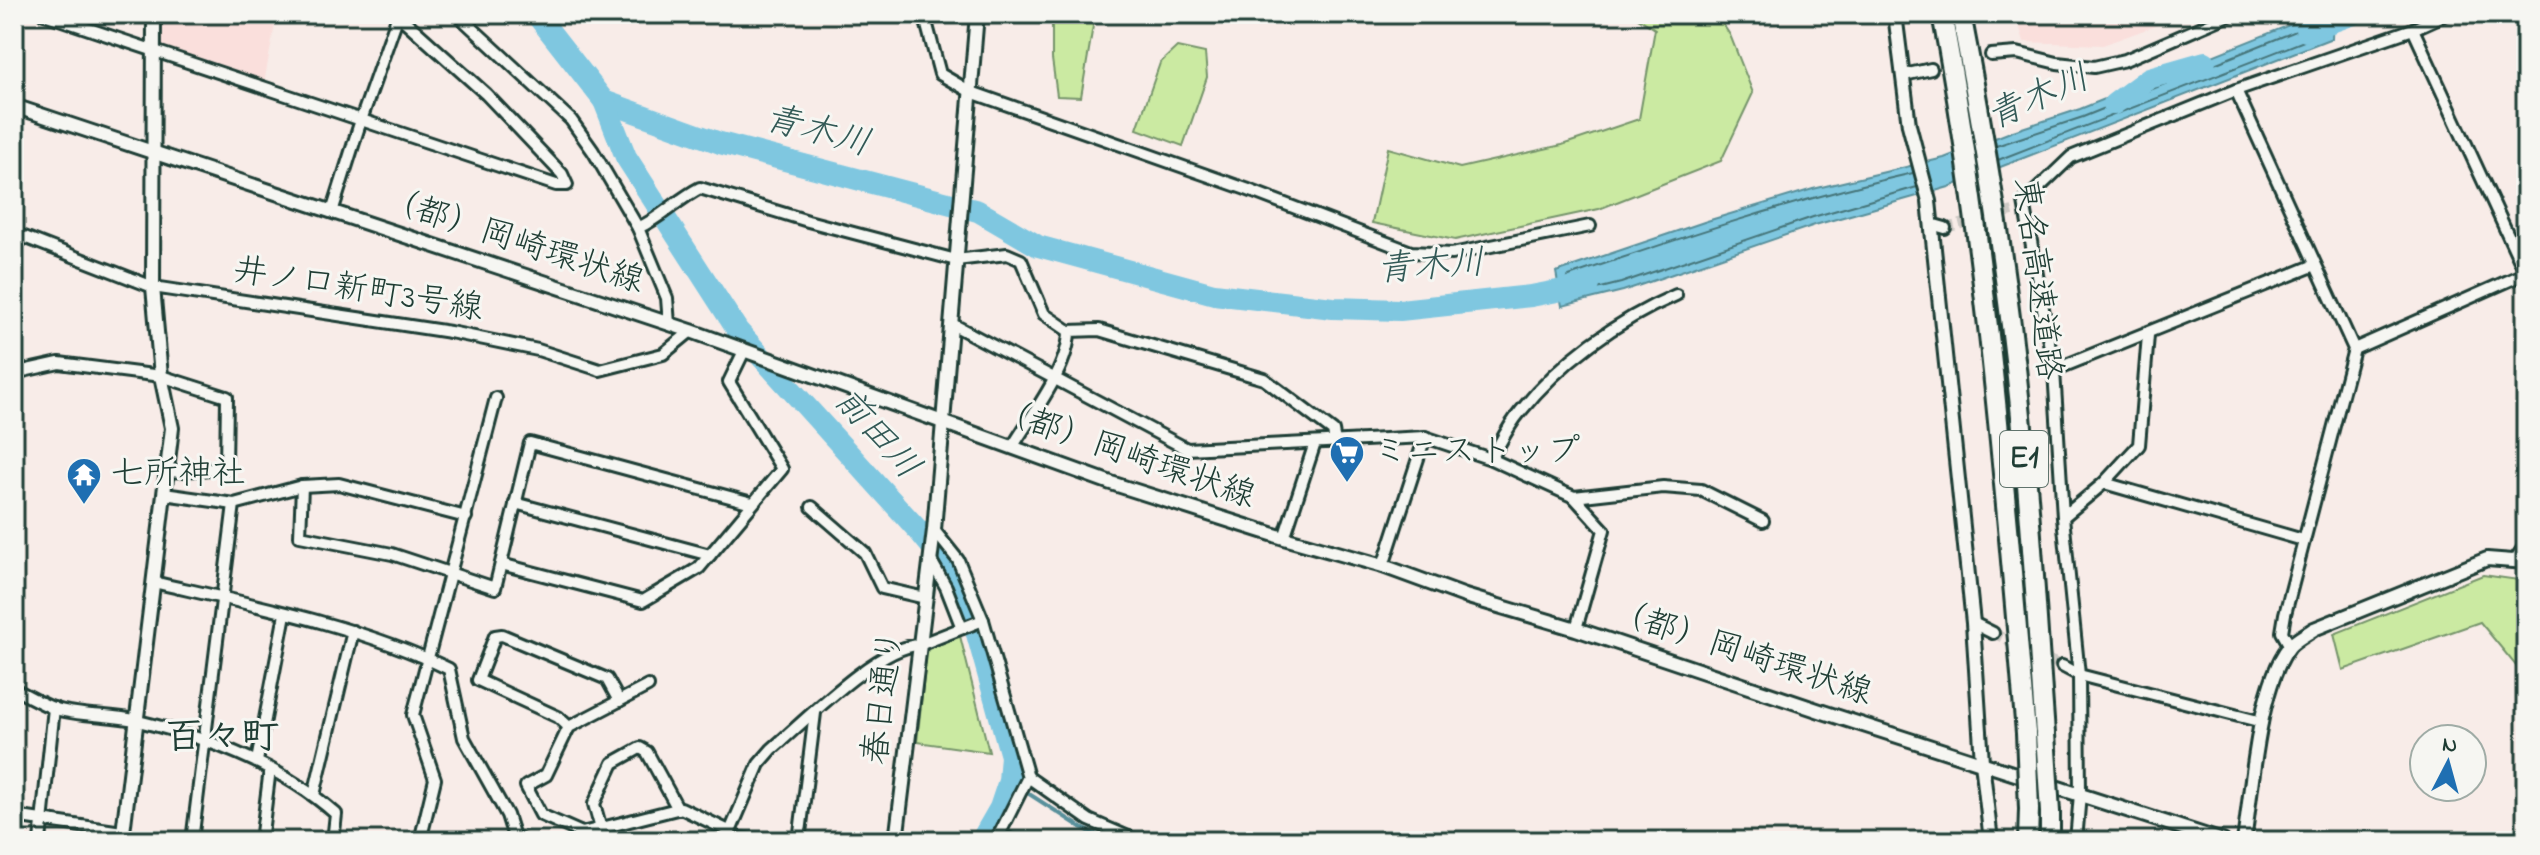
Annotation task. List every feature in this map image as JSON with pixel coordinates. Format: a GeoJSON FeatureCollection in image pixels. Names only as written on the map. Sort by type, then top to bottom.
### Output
{"type":"FeatureCollection","features":[{"type":"Feature","properties":{"kind":"highway","name":"東名高速道路"},"geometry":{"type":"LineString","coordinates":[[1942,14],[1961,111],[1998,409],[2026,733],[2028,841]]}},
{"type":"Feature","properties":{"kind":"highway","name":"東名高速道路"},"geometry":{"type":"LineString","coordinates":[[1961,14],[1992,185],[2020,408],[2045,734],[2050,841]]}},
{"type":"Feature","properties":{"kind":"street"},"geometry":{"type":"LineString","coordinates":[[44,14],[153,50],[361,120],[556,185],[567,185],[562,174],[486,94],[397,15],[361,120],[332,212]]}},
{"type":"Feature","properties":{"kind":"street"},"geometry":{"type":"LineString","coordinates":[[14,816],[122,836],[172,428],[161,376],[153,287],[154,14]]}},
{"type":"Feature","properties":{"kind":"street"},"geometry":{"type":"LineString","coordinates":[[457,14],[571,120],[593,151],[638,228],[667,298],[669,324]]}},
{"type":"Feature","properties":{"kind":"street"},"geometry":{"type":"LineString","coordinates":[[924,14],[940,74],[971,92],[1246,189],[1411,252],[1452,254],[1590,226]]}},
{"type":"Feature","properties":{"kind":"street"},"geometry":{"type":"LineString","coordinates":[[977,14],[934,530],[958,560],[983,620],[1028,777],[1089,820],[1138,841]]}},
{"type":"Feature","properties":{"kind":"street"},"geometry":{"type":"LineString","coordinates":[[1895,14],[1909,125],[1929,201],[1973,623],[1982,762],[1991,841]]}},
{"type":"Feature","properties":{"kind":"street"},"geometry":{"type":"LineString","coordinates":[[1991,55],[2017,53],[2057,63],[2094,67],[2125,60],[2232,14]]}},
{"type":"Feature","properties":{"kind":"street"},"geometry":{"type":"LineString","coordinates":[[2013,211],[2071,157],[2236,90],[2413,29],[2446,14]]}},
{"type":"Feature","properties":{"kind":"street"},"geometry":{"type":"LineString","coordinates":[[2354,349],[2526,273],[2413,29]]}},
{"type":"Feature","properties":{"kind":"street"},"geometry":{"type":"LineString","coordinates":[[1904,75],[1931,69]]}},
{"type":"Feature","properties":{"kind":"street"},"geometry":{"type":"LineString","coordinates":[[2236,90],[2354,349],[2282,632],[2290,646]]}},
{"type":"Feature","properties":{"kind":"street","name":"（都）岡崎環状線"},"geometry":{"type":"LineString","coordinates":[[14,106],[691,331],[1111,483],[1383,566],[1465,596],[1576,629],[2223,841]]}},
{"type":"Feature","properties":{"kind":"street"},"geometry":{"type":"LineString","coordinates":[[638,228],[652,222],[681,198],[700,188],[808,221],[956,258],[1007,254],[1021,260],[1044,314],[1069,331],[1099,330],[1264,379],[1333,431],[1335,442]]}},
{"type":"Feature","properties":{"kind":"street"},"geometry":{"type":"LineString","coordinates":[[2024,202],[2054,370],[2063,517],[2079,675],[2080,794],[2076,841]]}},
{"type":"Feature","properties":{"kind":"street"},"geometry":{"type":"LineString","coordinates":[[1931,224],[1945,228]]}},
{"type":"Feature","properties":{"kind":"street","name":"井ノ口新町3号線"},"geometry":{"type":"LineString","coordinates":[[15,237],[153,287],[450,332],[538,350],[600,370],[663,354],[691,331]]}},
{"type":"Feature","properties":{"kind":"street"},"geometry":{"type":"LineString","coordinates":[[2054,370],[2148,335],[2315,265]]}},
{"type":"Feature","properties":{"kind":"street"},"geometry":{"type":"LineString","coordinates":[[1491,459],[1519,413],[1575,354],[1648,307],[1676,295]]}},
{"type":"Feature","properties":{"kind":"street"},"geometry":{"type":"LineString","coordinates":[[952,324],[1187,449],[1425,437],[1491,459],[1574,497],[1604,530],[1576,629]]}},
{"type":"Feature","properties":{"kind":"street"},"geometry":{"type":"LineString","coordinates":[[1013,446],[1069,347],[1069,331]]}},
{"type":"Feature","properties":{"kind":"street"},"geometry":{"type":"LineString","coordinates":[[2063,517],[2104,483],[2139,445],[2148,335]]}},
{"type":"Feature","properties":{"kind":"street"},"geometry":{"type":"LineString","coordinates":[[501,564],[643,601],[699,568],[782,469],[729,382],[744,351]]}},
{"type":"Feature","properties":{"kind":"street"},"geometry":{"type":"LineString","coordinates":[[14,373],[59,363],[161,376],[227,397],[226,468],[167,472]]}},
{"type":"Feature","properties":{"kind":"street"},"geometry":{"type":"LineString","coordinates":[[420,841],[435,779],[413,715],[496,398]]}},
{"type":"Feature","properties":{"kind":"street"},"geometry":{"type":"LineString","coordinates":[[1383,566],[1425,437]]}},
{"type":"Feature","properties":{"kind":"street"},"geometry":{"type":"LineString","coordinates":[[302,486],[300,536],[392,554],[450,576],[495,588],[530,443],[752,503]]}},
{"type":"Feature","properties":{"kind":"street"},"geometry":{"type":"LineString","coordinates":[[1284,538],[1315,443]]}},
{"type":"Feature","properties":{"kind":"street"},"geometry":{"type":"LineString","coordinates":[[2104,483],[2303,540]]}},
{"type":"Feature","properties":{"kind":"street"},"geometry":{"type":"LineString","coordinates":[[164,494],[234,504],[302,486],[339,484],[466,517]]}},
{"type":"Feature","properties":{"kind":"street"},"geometry":{"type":"LineString","coordinates":[[1574,497],[1663,487],[1701,490],[1763,521]]}},
{"type":"Feature","properties":{"kind":"street"},"geometry":{"type":"LineString","coordinates":[[515,503],[710,555]]}},
{"type":"Feature","properties":{"kind":"street"},"geometry":{"type":"LineString","coordinates":[[192,841],[234,504]]}},
{"type":"Feature","properties":{"kind":"street"},"geometry":{"type":"LineString","coordinates":[[812,507],[865,553],[882,588],[925,598]]}},
{"type":"Feature","properties":{"kind":"street","name":"春日通り"},"geometry":{"type":"LineString","coordinates":[[896,841],[934,530]]}},
{"type":"Feature","properties":{"kind":"street"},"geometry":{"type":"LineString","coordinates":[[2244,841],[2262,722],[2274,673],[2290,646],[2314,629],[2487,559],[2520,561],[2526,544]]}},
{"type":"Feature","properties":{"kind":"street"},"geometry":{"type":"LineString","coordinates":[[930,559],[946,587],[962,628]]}},
{"type":"Feature","properties":{"kind":"street"},"geometry":{"type":"LineString","coordinates":[[153,582],[353,631],[449,669],[464,738],[507,815],[514,837],[523,841]]}},
{"type":"Feature","properties":{"kind":"street"},"geometry":{"type":"LineString","coordinates":[[257,761],[285,614]]}},
{"type":"Feature","properties":{"kind":"street"},"geometry":{"type":"LineString","coordinates":[[732,838],[764,758],[815,713],[872,664],[909,645],[919,645],[983,620]]}},
{"type":"Feature","properties":{"kind":"street"},"geometry":{"type":"LineString","coordinates":[[1973,623],[1993,633]]}},
{"type":"Feature","properties":{"kind":"street"},"geometry":{"type":"LineString","coordinates":[[314,795],[353,631]]}},
{"type":"Feature","properties":{"kind":"street"},"geometry":{"type":"LineString","coordinates":[[569,727],[558,717],[478,680],[495,636],[502,635],[607,679],[619,701]]}},
{"type":"Feature","properties":{"kind":"street"},"geometry":{"type":"LineString","coordinates":[[2062,666],[2079,675],[2262,722]]}},
{"type":"Feature","properties":{"kind":"street"},"geometry":{"type":"LineString","coordinates":[[648,686],[569,727],[546,775],[526,788],[544,818],[582,833],[685,808],[732,838],[765,841]]}},
{"type":"Feature","properties":{"kind":"street"},"geometry":{"type":"LineString","coordinates":[[14,689],[54,708],[136,720],[205,740],[257,761],[314,795],[336,814],[333,841]]}},
{"type":"Feature","properties":{"kind":"street"},"geometry":{"type":"LineString","coordinates":[[40,841],[54,708]]}},
{"type":"Feature","properties":{"kind":"street"},"geometry":{"type":"LineString","coordinates":[[799,841],[815,713]]}},
{"type":"Feature","properties":{"kind":"street"},"geometry":{"type":"LineString","coordinates":[[601,829],[594,804],[613,763],[640,748],[647,752],[678,809]]}},
{"type":"Feature","properties":{"kind":"street"},"geometry":{"type":"LineString","coordinates":[[261,841],[270,769]]}},
{"type":"Feature","properties":{"kind":"street"},"geometry":{"type":"LineString","coordinates":[[1014,841],[998,838],[1028,777]]}},
{"type":"Feature","properties":{"kind":"shaded area"},"geometry":{"type":"Polygon","coordinates":[[[160,14],[277,14],[264,83],[160,49],[160,14]]]}},
{"type":"Feature","properties":{"kind":"shaded area"},"geometry":{"type":"Polygon","coordinates":[[[2016,14],[2188,14],[2103,45],[2024,42],[2016,14]]]}},
{"type":"Feature","properties":{"kind":"green space"},"geometry":{"type":"Polygon","coordinates":[[[1052,14],[1095,14],[1081,97],[1057,96],[1052,59],[1052,14]]]}},
{"type":"Feature","properties":{"kind":"green space"},"geometry":{"type":"Polygon","coordinates":[[[1632,14],[1716,14],[1730,35],[1753,93],[1721,161],[1599,209],[1455,240],[1372,223],[1388,148],[1460,168],[1562,145],[1639,119],[1655,29],[1632,14]]]}},
{"type":"Feature","properties":{"kind":"green space"},"geometry":{"type":"Polygon","coordinates":[[[1177,47],[1205,53],[1207,77],[1183,146],[1137,129],[1160,63],[1177,47]]]}},
{"type":"Feature","properties":{"kind":"green space"},"geometry":{"type":"Polygon","coordinates":[[[2483,575],[2526,581],[2526,678],[2480,622],[2343,670],[2334,634],[2483,575]]]}},
{"type":"Feature","properties":{"kind":"green space"},"geometry":{"type":"Polygon","coordinates":[[[960,636],[989,752],[917,742],[927,649],[960,636]]]}},
{"type":"Feature","properties":{"kind":"water"},"geometry":{"type":"Polygon","coordinates":[[[2317,14],[2333,14],[2332,38],[1949,187],[1815,225],[1623,291],[1562,306],[1556,272],[1813,189],[1944,158],[2080,109],[2317,14]]]}},
{"type":"Feature","properties":{"kind":"waterway","name":"青木川"},"geometry":{"type":"LineString","coordinates":[[536,14],[604,101],[720,143],[978,211],[1038,246],[1214,294],[1333,308],[1400,310],[1531,296],[1589,285]]}},
{"type":"Feature","properties":{"kind":"waterway","name":"青木川"},"geometry":{"type":"LineString","coordinates":[[2306,31],[2354,14]]}},
{"type":"Feature","properties":{"kind":"waterway","name":"青木川"},"geometry":{"type":"LineString","coordinates":[[2114,104],[2149,78],[2205,62]]}},
{"type":"Feature","properties":{"kind":"waterway","name":"前田川"},"geometry":{"type":"LineString","coordinates":[[604,101],[626,157],[738,331],[950,569],[977,634],[1011,756],[1009,781],[1000,808],[981,841]]}},
{"type":"Feature","properties":{"kind":"waterway"},"geometry":{"type":"LineString","coordinates":[[1009,781],[1082,828],[1110,841]]}},
{"type":"Feature","properties":{"kind":"tunnel"},"geometry":{"type":"LineString","coordinates":[[1945,228],[2013,211]]}},
{"type":"Feature","properties":{"kind":"tunnel"},"geometry":{"type":"LineString","coordinates":[[1993,633],[2062,666]]}},
{"type":"Feature","properties":{"kind":"place","name":"ミニストップ"},"geometry":{"type":"Point","coordinates":[1347,484]}},
{"type":"Feature","properties":{"kind":"place","name":"七所神社"},"geometry":{"type":"Point","coordinates":[84,506]}},
{"type":"Feature","properties":{"kind":"district","name":"百々町"},"geometry":{"type":"Point","coordinates":[222,739]}}]}
